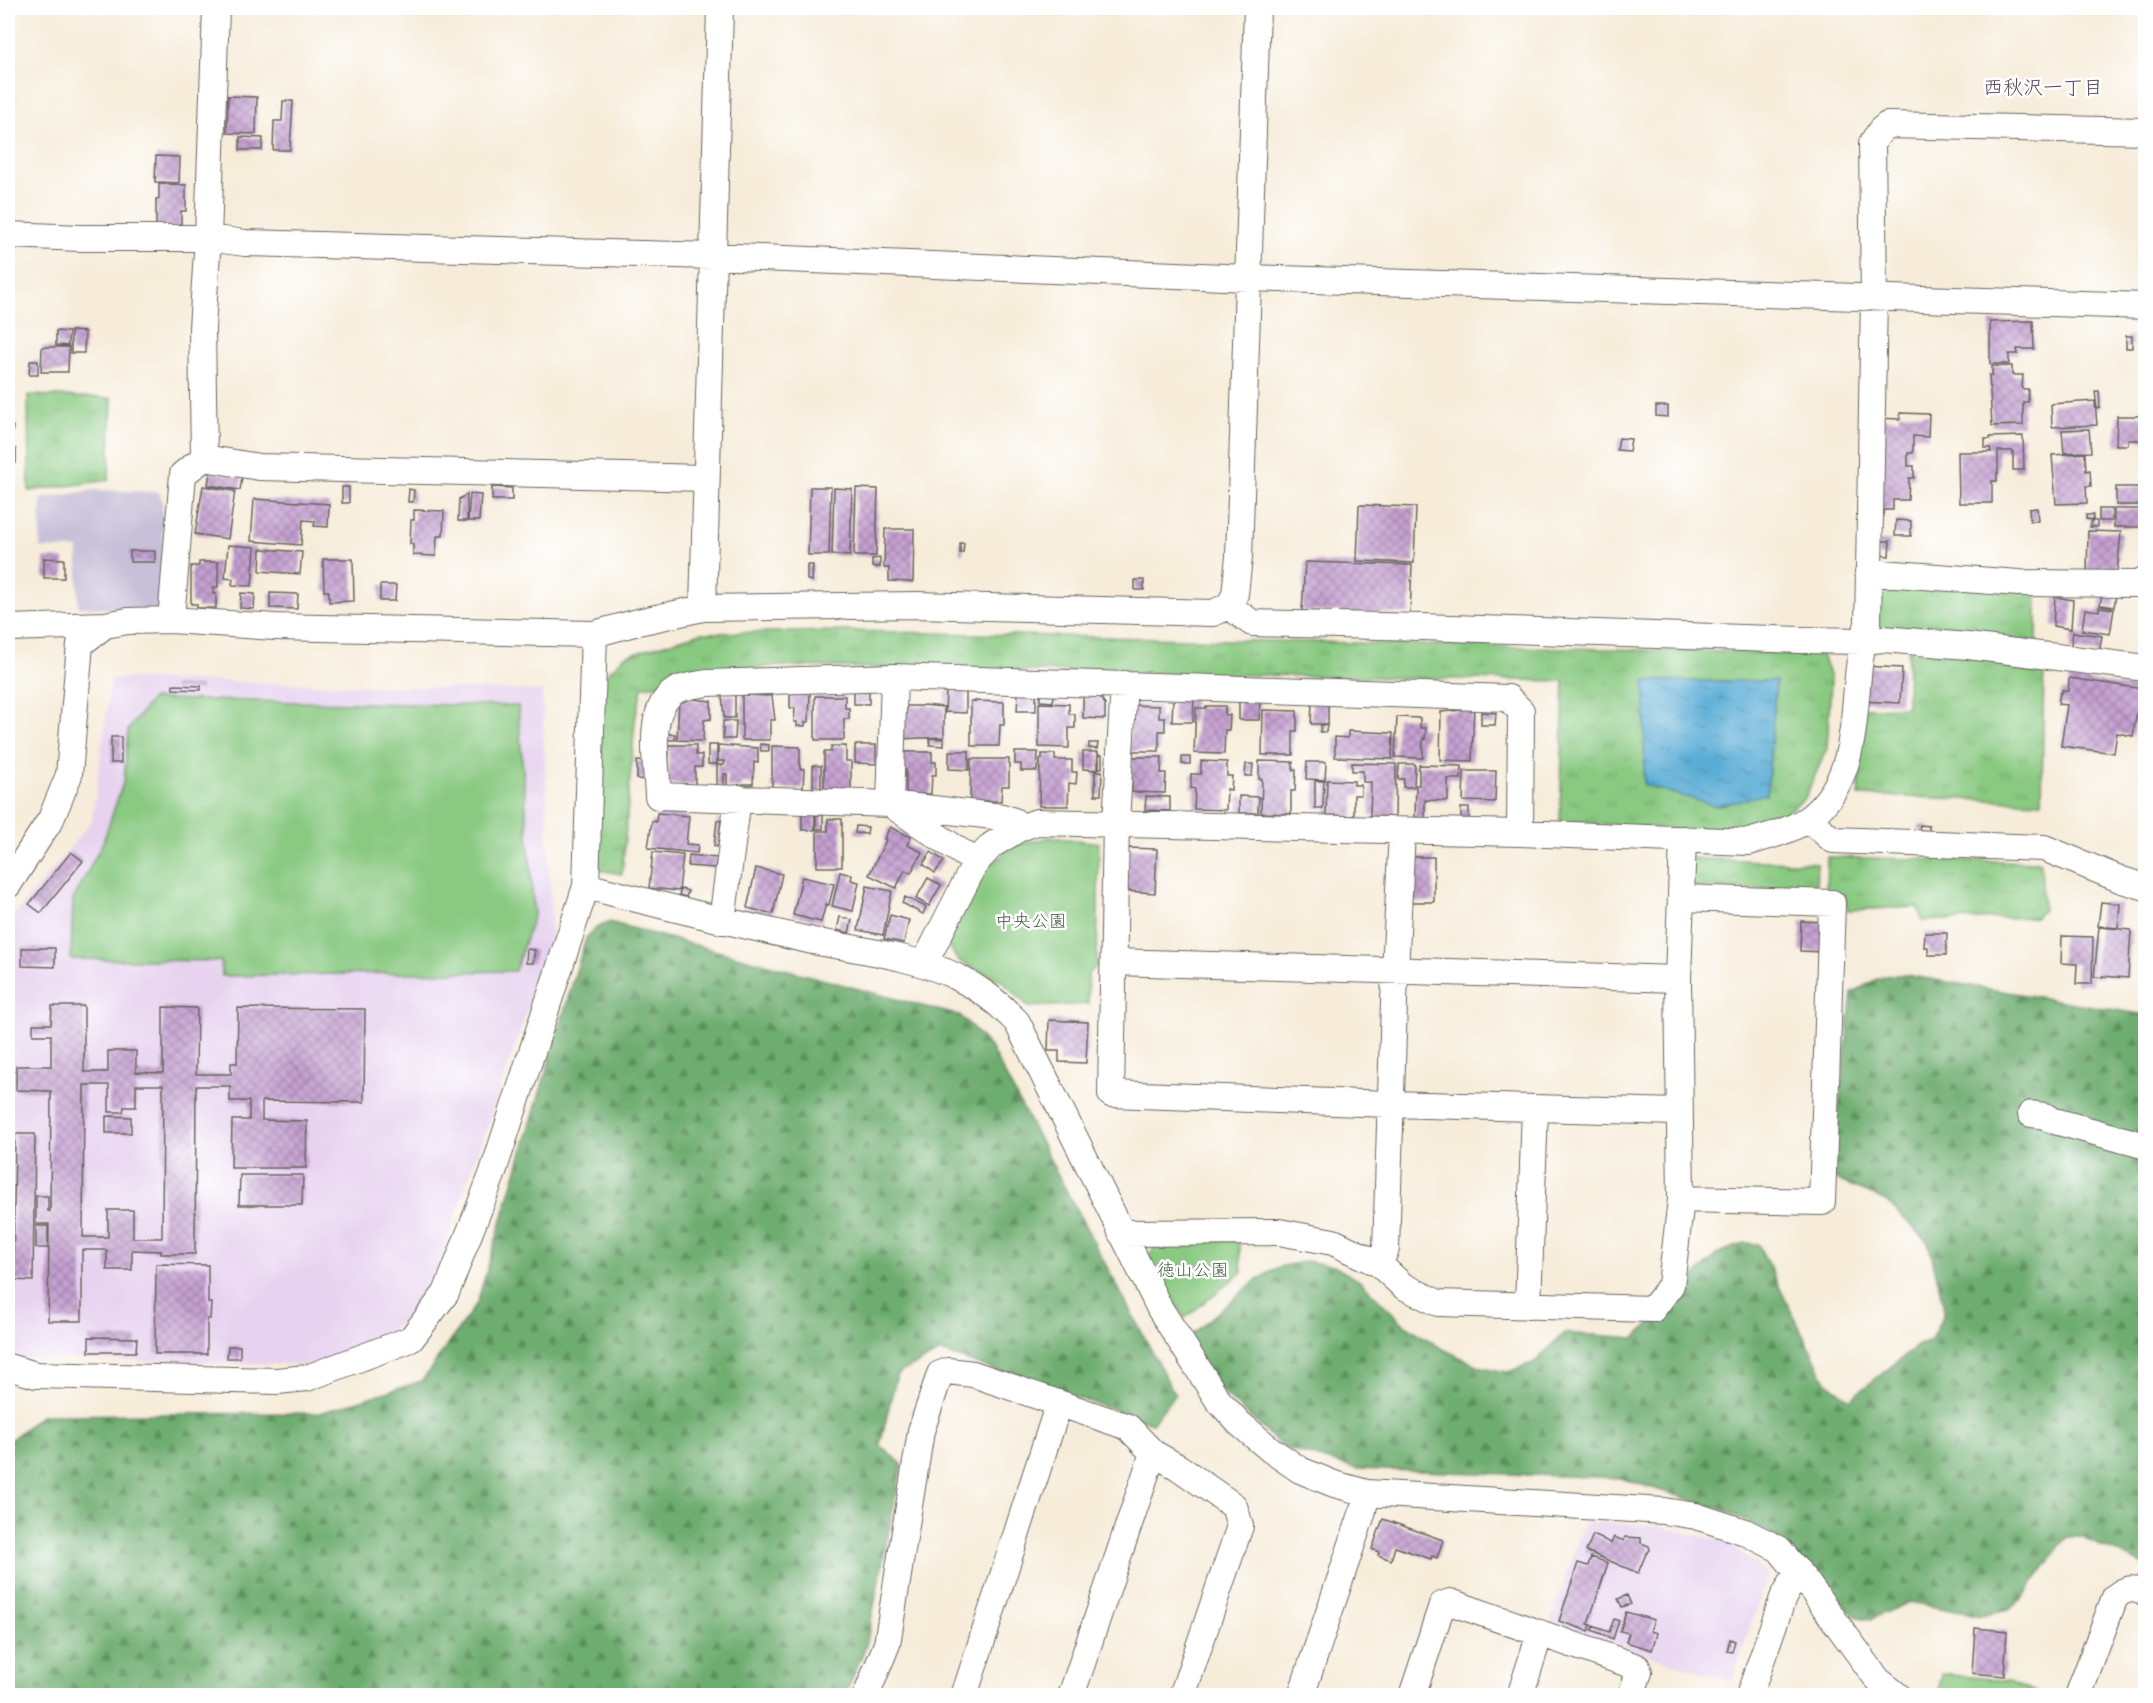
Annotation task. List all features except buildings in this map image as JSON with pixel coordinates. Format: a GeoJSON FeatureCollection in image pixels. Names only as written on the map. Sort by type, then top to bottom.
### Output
{"type":"FeatureCollection","features":[{"type":"Feature","properties":{"kind":"street"},"geometry":{"type":"LineString","coordinates":[[204,458],[202,328],[208,238],[216,8]]}},
{"type":"Feature","properties":{"kind":"street"},"geometry":{"type":"LineString","coordinates":[[703,608],[720,8]]}},
{"type":"Feature","properties":{"kind":"street"},"geometry":{"type":"LineString","coordinates":[[8,628],[171,620],[275,627],[594,634],[638,621],[703,608],[916,605],[1213,613],[1229,606],[1235,594],[1239,557],[1257,8]]}},
{"type":"Feature","properties":{"kind":"street"},"geometry":{"type":"LineString","coordinates":[[924,964],[976,862],[992,845],[1020,828],[1037,822],[1520,833],[1749,842],[1775,834],[1808,819],[1837,788],[1845,770],[1855,723],[1863,641],[1868,624],[1874,297],[1872,144],[1887,125],[2145,130]]}},
{"type":"Feature","properties":{"kind":"street"},"geometry":{"type":"LineString","coordinates":[[8,235],[81,238],[208,238],[245,243],[712,256],[1249,278],[2145,306]]}},
{"type":"Feature","properties":{"kind":"street"},"geometry":{"type":"LineString","coordinates":[[171,620],[183,474],[204,458],[259,467],[705,478]]}},
{"type":"Feature","properties":{"kind":"street"},"geometry":{"type":"LineString","coordinates":[[1868,572],[2019,583],[2137,584],[2145,580]]}},
{"type":"Feature","properties":{"kind":"street"},"geometry":{"type":"LineString","coordinates":[[1229,606],[1251,623],[1863,641],[1883,639],[1968,646],[2145,668]]}},
{"type":"Feature","properties":{"kind":"street"},"geometry":{"type":"LineString","coordinates":[[8,885],[51,819],[69,775],[80,644],[105,625]]}},
{"type":"Feature","properties":{"kind":"street"},"geometry":{"type":"LineString","coordinates":[[8,1367],[36,1375],[277,1381],[308,1378],[411,1339],[446,1293],[492,1175],[586,886],[594,634]]}},
{"type":"Feature","properties":{"kind":"street"},"geometry":{"type":"LineString","coordinates":[[890,804],[894,677]]}},
{"type":"Feature","properties":{"kind":"street"},"geometry":{"type":"LineString","coordinates":[[1020,828],[1014,821],[1002,817],[890,804],[658,796],[655,723],[663,701],[677,690],[707,683],[894,677],[1508,698],[1521,711],[1520,833]]}},
{"type":"Feature","properties":{"kind":"street"},"geometry":{"type":"LineString","coordinates":[[1124,684],[1116,823],[1111,1094],[1678,1113]]}},
{"type":"Feature","properties":{"kind":"street"},"geometry":{"type":"LineString","coordinates":[[722,921],[738,798]]}},
{"type":"Feature","properties":{"kind":"street"},"geometry":{"type":"LineString","coordinates":[[890,804],[976,862]]}},
{"type":"Feature","properties":{"kind":"street"},"geometry":{"type":"LineString","coordinates":[[1808,819],[1833,840],[2044,848],[2145,887]]}},
{"type":"Feature","properties":{"kind":"street"},"geometry":{"type":"LineString","coordinates":[[1379,1264],[1386,1249],[1402,831]]}},
{"type":"Feature","properties":{"kind":"street"},"geometry":{"type":"LineString","coordinates":[[1121,1233],[1279,1232],[1333,1242],[1379,1264],[1403,1286],[1438,1303],[1653,1309],[1671,1285],[1681,1199],[1678,1113],[1678,979],[1683,839]]}},
{"type":"Feature","properties":{"kind":"street"},"geometry":{"type":"LineString","coordinates":[[586,886],[722,921],[924,964],[959,977],[1003,1007],[1017,1022],[1160,1309],[1218,1400],[1239,1423],[1270,1450],[1300,1470],[1334,1484],[1367,1493],[1664,1511],[1685,1514],[1745,1532],[1779,1549],[1798,1570],[1870,1688],[1898,1695]]}},
{"type":"Feature","properties":{"kind":"street"},"geometry":{"type":"LineString","coordinates":[[1681,898],[1832,903],[1822,1202],[1681,1199]]}},
{"type":"Feature","properties":{"kind":"street"},"geometry":{"type":"LineString","coordinates":[[1114,962],[1678,979]]}},
{"type":"Feature","properties":{"kind":"street"},"geometry":{"type":"LineString","coordinates":[[1528,1306],[1535,1109]]}},
{"type":"Feature","properties":{"kind":"street"},"geometry":{"type":"LineString","coordinates":[[2031,1114],[2045,1116],[2051,1120],[2145,1146]]}},
{"type":"Feature","properties":{"kind":"street"},"geometry":{"type":"LineString","coordinates":[[866,1695],[887,1644],[921,1431],[940,1374],[948,1371],[973,1374],[1128,1427],[1153,1453],[1178,1467],[1234,1506],[1240,1526],[1182,1695]]}},
{"type":"Feature","properties":{"kind":"street"},"geometry":{"type":"LineString","coordinates":[[964,1695],[1059,1402]]}},
{"type":"Feature","properties":{"kind":"street"},"geometry":{"type":"LineString","coordinates":[[1071,1695],[1153,1453]]}},
{"type":"Feature","properties":{"kind":"street"},"geometry":{"type":"LineString","coordinates":[[1301,1695],[1367,1493]]}},
{"type":"Feature","properties":{"kind":"street"},"geometry":{"type":"LineString","coordinates":[[1749,1695],[1783,1598],[1798,1570]]}},
{"type":"Feature","properties":{"kind":"street"},"geometry":{"type":"LineString","coordinates":[[2078,1695],[2115,1598],[2125,1589],[2135,1588],[2145,1593]]}},
{"type":"Feature","properties":{"kind":"street"},"geometry":{"type":"LineString","coordinates":[[1412,1695],[1442,1605],[1450,1602],[1637,1667],[1639,1672],[1631,1695]]}},
{"type":"Feature","properties":{"kind":"street"},"geometry":{"type":"LineString","coordinates":[[1520,1695],[1540,1633]]}},
{"type":"Feature","properties":{"kind":"shaded area"},"geometry":{"type":"Polygon","coordinates":[[[93,490],[159,492],[162,500],[164,603],[162,611],[78,607],[78,549],[40,548],[41,499],[93,490]]]}},
{"type":"Feature","properties":{"kind":"shaded area"},"geometry":{"type":"Polygon","coordinates":[[[111,678],[542,691],[552,939],[439,1264],[413,1312],[372,1344],[321,1365],[8,1358],[8,923],[92,821],[111,678]]]}},
{"type":"Feature","properties":{"kind":"shaded area"},"geometry":{"type":"Polygon","coordinates":[[[1584,1522],[1649,1525],[1726,1541],[1768,1573],[1732,1682],[1550,1623],[1584,1522]]]}},
{"type":"Feature","properties":{"kind":"green space"},"geometry":{"type":"Polygon","coordinates":[[[28,395],[112,398],[109,480],[29,491],[28,395]]]}},
{"type":"Feature","properties":{"kind":"green space"},"geometry":{"type":"Polygon","coordinates":[[[1878,586],[2037,587],[2037,642],[1878,631],[1878,586]]]}},
{"type":"Feature","properties":{"kind":"green space"},"geometry":{"type":"Polygon","coordinates":[[[849,631],[1822,654],[1831,681],[1827,748],[1805,798],[1781,816],[1737,834],[1560,821],[1564,681],[774,666],[642,687],[635,721],[622,874],[594,869],[600,681],[625,656],[701,633],[849,631]]]}},
{"type":"Feature","properties":{"kind":"green space"},"geometry":{"type":"Polygon","coordinates":[[[1908,651],[2044,660],[2042,802],[1859,795],[1862,708],[1907,707],[1908,651]]]}},
{"type":"Feature","properties":{"kind":"green space"},"geometry":{"type":"Polygon","coordinates":[[[152,699],[518,706],[534,914],[515,971],[222,976],[221,961],[71,959],[73,900],[103,842],[124,780],[128,730],[152,699]]]}},
{"type":"Feature","properties":{"kind":"green space","name":"中央公園"},"geometry":{"type":"Polygon","coordinates":[[[1051,837],[1099,843],[1097,966],[1088,973],[1088,1004],[1029,1007],[1002,981],[957,960],[946,939],[983,871],[1014,846],[1051,837]]]}},
{"type":"Feature","properties":{"kind":"green space"},"geometry":{"type":"Polygon","coordinates":[[[1827,857],[2041,862],[2043,910],[2036,917],[1922,921],[1918,907],[1848,910],[1844,895],[1826,893],[1827,857]]]}},
{"type":"Feature","properties":{"kind":"green space"},"geometry":{"type":"Polygon","coordinates":[[[1686,858],[1817,863],[1816,891],[1685,887],[1686,858]]]}},
{"type":"Feature","properties":{"kind":"green space"},"geometry":{"type":"Polygon","coordinates":[[[609,922],[960,1016],[990,1047],[1175,1395],[1152,1423],[941,1352],[897,1374],[880,1445],[902,1464],[866,1646],[845,1695],[8,1696],[8,1442],[41,1415],[320,1413],[422,1381],[477,1303],[586,938],[596,928],[609,922]]]}},
{"type":"Feature","properties":{"kind":"green space"},"geometry":{"type":"Polygon","coordinates":[[[1890,975],[1905,975],[2145,1015],[2145,1565],[2080,1537],[2066,1537],[2022,1600],[2008,1610],[1981,1616],[1910,1602],[1871,1619],[1857,1617],[1769,1532],[1724,1510],[1620,1478],[1357,1469],[1284,1448],[1211,1381],[1189,1337],[1255,1281],[1279,1267],[1306,1261],[1334,1266],[1360,1281],[1404,1324],[1441,1348],[1481,1367],[1508,1372],[1535,1362],[1564,1333],[1635,1338],[1717,1254],[1744,1243],[1758,1244],[1826,1381],[1850,1399],[1917,1346],[1930,1341],[1943,1316],[1943,1301],[1928,1242],[1886,1201],[1831,1177],[1852,993],[1877,979],[1890,975]]]}},
{"type":"Feature","properties":{"kind":"green space","name":"徳山公園"},"geometry":{"type":"Polygon","coordinates":[[[1161,1237],[1239,1241],[1242,1272],[1185,1318],[1147,1258],[1161,1237]]]}},
{"type":"Feature","properties":{"kind":"green space"},"geometry":{"type":"Polygon","coordinates":[[[1942,1674],[2009,1681],[2042,1695],[1937,1695],[1942,1674]]]}},
{"type":"Feature","properties":{"kind":"water"},"geometry":{"type":"Polygon","coordinates":[[[1645,681],[1776,681],[1767,794],[1716,806],[1644,785],[1645,681]]]}},
{"type":"Feature","properties":{"kind":"district","name":"西秋沢一丁目"},"geometry":{"type":"Point","coordinates":[2043,87]}}]}
